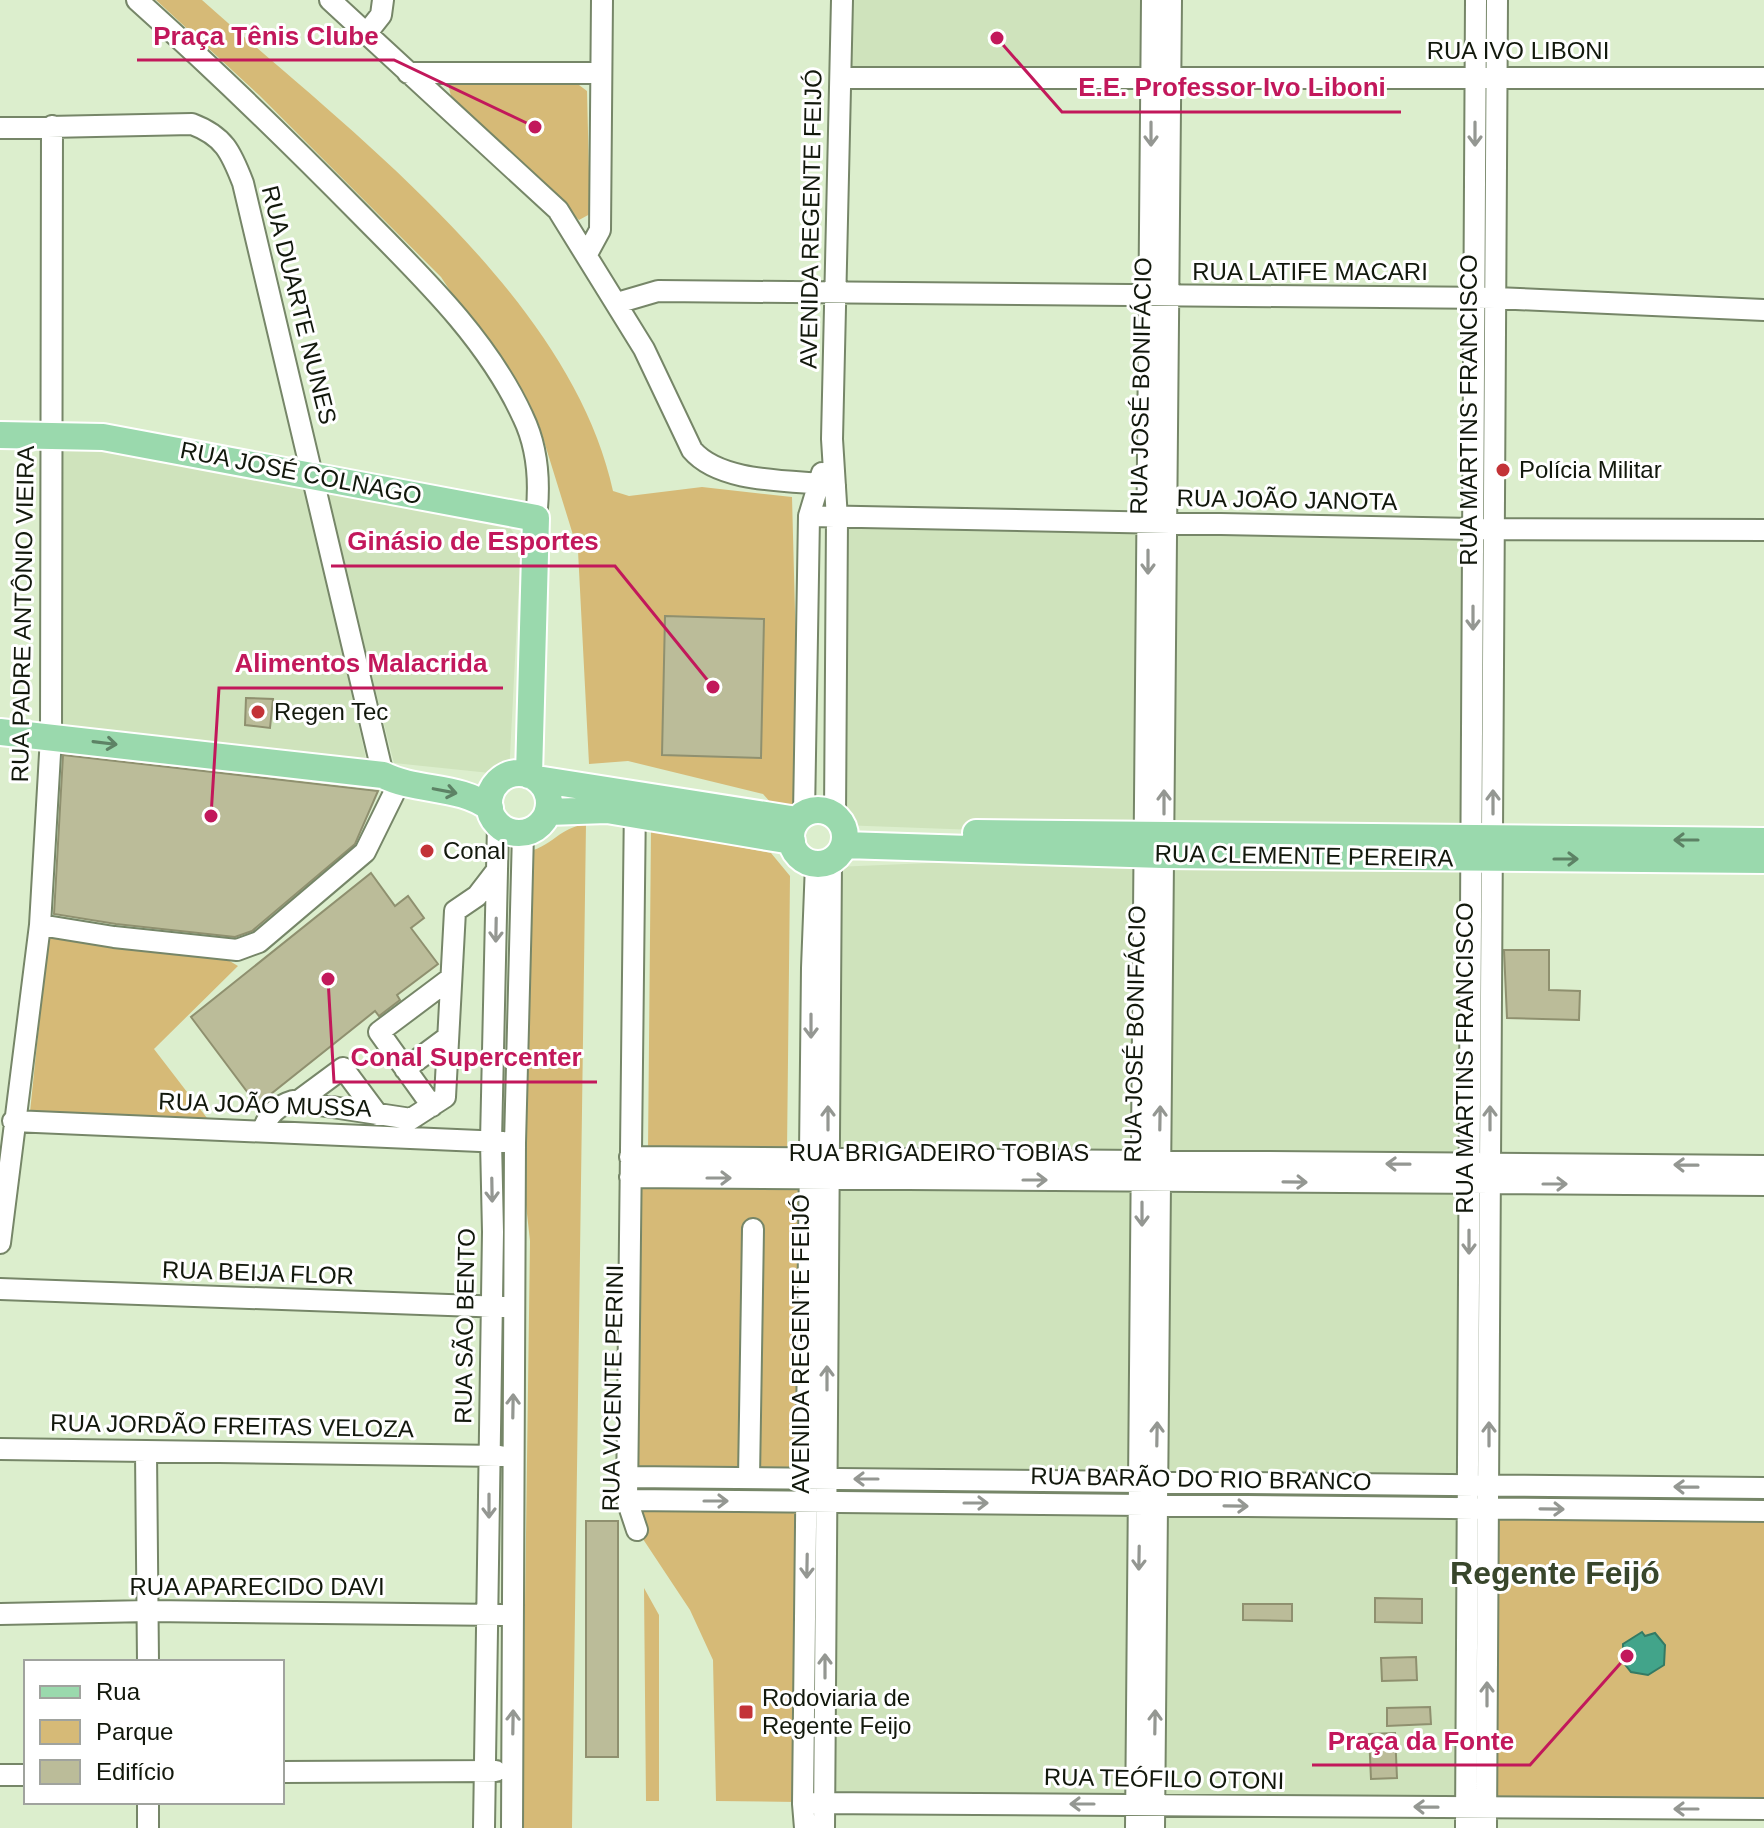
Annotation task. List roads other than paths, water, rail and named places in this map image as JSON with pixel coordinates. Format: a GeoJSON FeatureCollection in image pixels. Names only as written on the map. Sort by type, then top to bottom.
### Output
{"type":"FeatureCollection","features":[{"type":"Feature","properties":{"kind":"main road","name":"RUA JOSÉ COLNAGO"},"geometry":{"type":"LineString","coordinates":[[0,435],[52,433],[103,437],[536,518]]}},
{"type":"Feature","properties":{"kind":"main road"},"geometry":{"type":"LineString","coordinates":[[0,732],[391,779],[458,794],[523,833],[539,826],[548,812],[548,794],[533,777],[536,518]]}},
{"type":"Feature","properties":{"kind":"main road"},"geometry":{"type":"LineString","coordinates":[[494,816],[491,794],[501,779],[519,773],[641,807],[797,825],[800,857],[834,843]]}},
{"type":"Feature","properties":{"kind":"main road"},"geometry":{"type":"LineString","coordinates":[[548,812],[641,807]]}},
{"type":"Feature","properties":{"kind":"main road","name":"RUA CLEMENTE PEREIRA"},"geometry":{"type":"LineString","coordinates":[[797,825],[823,811],[834,843],[1482,848],[1764,841]]}},
{"type":"Feature","properties":{"kind":"main road","name":"RUA CLEMENTE PEREIRA"},"geometry":{"type":"LineString","coordinates":[[1482,848],[1764,860]]}},
{"type":"Feature","properties":{"kind":"street"},"geometry":{"type":"LineString","coordinates":[[137,0],[229,82],[433,288],[468,333],[523,417],[538,478],[536,518]]}},
{"type":"Feature","properties":{"kind":"street"},"geometry":{"type":"LineString","coordinates":[[330,0],[552,204],[617,303],[663,386],[692,450],[701,461],[725,473],[827,484]]}},
{"type":"Feature","properties":{"kind":"street"},"geometry":{"type":"LineString","coordinates":[[366,34],[381,15],[383,0]]}},
{"type":"Feature","properties":{"kind":"street"},"geometry":{"type":"LineString","coordinates":[[587,254],[600,230],[602,0]]}},
{"type":"Feature","properties":{"kind":"street","name":"AVENIDA REGENTE FEIJÓ"},"geometry":{"type":"LineString","coordinates":[[805,1828],[803,1804],[815,1698],[820,969],[834,843],[837,519],[827,484],[832,439],[842,0]]}},
{"type":"Feature","properties":{"kind":"street","name":"RUA JOSÉ BONIFÁCIO"},"geometry":{"type":"LineString","coordinates":[[1152,0],[1161,76]]}},
{"type":"Feature","properties":{"kind":"street","name":"RUA JOSÉ BONIFÁCIO"},"geometry":{"type":"LineString","coordinates":[[1136,1828],[1145,1804],[1161,76],[1171,0]]}},
{"type":"Feature","properties":{"kind":"street","name":"RUA MARTINS FRANCISCO"},"geometry":{"type":"LineString","coordinates":[[1476,0],[1473,529],[1491,1058],[1480,1174],[1473,1814],[1486,1828]]}},
{"type":"Feature","properties":{"kind":"street","name":"RUA MARTINS FRANCISCO"},"geometry":{"type":"LineString","coordinates":[[1480,1174],[1469,1058],[1482,848],[1494,529],[1497,0]]}},
{"type":"Feature","properties":{"kind":"street"},"geometry":{"type":"LineString","coordinates":[[408,73],[601,73]]}},
{"type":"Feature","properties":{"kind":"street","name":"RUA IVO LIBONI"},"geometry":{"type":"LineString","coordinates":[[841,78],[1764,78]]}},
{"type":"Feature","properties":{"kind":"street","name":"RUA DUARTE NUNES"},"geometry":{"type":"LineString","coordinates":[[52,126],[178,124],[215,134],[233,156],[243,183],[391,779]]}},
{"type":"Feature","properties":{"kind":"street"},"geometry":{"type":"LineString","coordinates":[[0,128],[52,126]]}},
{"type":"Feature","properties":{"kind":"street","name":"RUA PADRE ANTÔNIO VIEIRA"},"geometry":{"type":"LineString","coordinates":[[0,1243],[40,925],[51,737],[52,126]]}},
{"type":"Feature","properties":{"kind":"street","name":"RUA LATIFE MACARI"},"geometry":{"type":"LineString","coordinates":[[617,303],[658,291],[1495,298],[1764,310]]}},
{"type":"Feature","properties":{"kind":"street","name":"AVENIDA REGENTE FEIJÓ"},"geometry":{"type":"LineString","coordinates":[[797,825],[809,681],[809,516],[827,484]]}},
{"type":"Feature","properties":{"kind":"street","name":"RUA JOÃO JANOTA"},"geometry":{"type":"LineString","coordinates":[[809,516],[837,519],[1473,529],[1764,530]]}},
{"type":"Feature","properties":{"kind":"street"},"geometry":{"type":"LineString","coordinates":[[809,681],[836,680]]}},
{"type":"Feature","properties":{"kind":"street"},"geometry":{"type":"LineString","coordinates":[[40,925],[114,937],[237,950],[259,942],[365,852],[391,779]]}},
{"type":"Feature","properties":{"kind":"street","name":"RUA VICENTE PERINI"},"geometry":{"type":"LineString","coordinates":[[632,1501],[641,807]]}},
{"type":"Feature","properties":{"kind":"street","name":"RUA SÃO BENTO"},"geometry":{"type":"LineString","coordinates":[[484,1828],[497,870],[494,816]]}},
{"type":"Feature","properties":{"kind":"street","name":"RUA SÃO BENTO"},"geometry":{"type":"LineString","coordinates":[[512,1828],[515,1143],[523,833]]}},
{"type":"Feature","properties":{"kind":"street"},"geometry":{"type":"LineString","coordinates":[[297,1102],[411,1119],[445,1097],[455,911],[477,896],[497,870]]}},
{"type":"Feature","properties":{"kind":"street"},"geometry":{"type":"LineString","coordinates":[[432,1106],[379,1032],[451,978]]}},
{"type":"Feature","properties":{"kind":"street"},"geometry":{"type":"LineString","coordinates":[[405,1069],[448,1037]]}},
{"type":"Feature","properties":{"kind":"street"},"geometry":{"type":"LineString","coordinates":[[1469,1058],[1491,1058]]}},
{"type":"Feature","properties":{"kind":"street"},"geometry":{"type":"LineString","coordinates":[[263,1131],[266,1120],[277,1109],[297,1102],[343,1068],[378,1115]]}},
{"type":"Feature","properties":{"kind":"street","name":"RUA JOÃO MUSSA"},"geometry":{"type":"LineString","coordinates":[[13,1121],[515,1143]]}},
{"type":"Feature","properties":{"kind":"street","name":"RUA BRIGADEIRO TOBIAS"},"geometry":{"type":"LineString","coordinates":[[1480,1174],[1764,1166]]}},
{"type":"Feature","properties":{"kind":"street","name":"RUA BRIGADEIRO TOBIAS"},"geometry":{"type":"LineString","coordinates":[[636,1167],[1480,1174],[1764,1185]]}},
{"type":"Feature","properties":{"kind":"street"},"geometry":{"type":"LineString","coordinates":[[749,1478],[753,1229]]}},
{"type":"Feature","properties":{"kind":"street","name":"RUA BEIJA FLOR"},"geometry":{"type":"LineString","coordinates":[[0,1289],[514,1308]]}},
{"type":"Feature","properties":{"kind":"street","name":"RUA JORDÃO FREITAS VELOZA"},"geometry":{"type":"LineString","coordinates":[[0,1449],[512,1457]]}},
{"type":"Feature","properties":{"kind":"street"},"geometry":{"type":"LineString","coordinates":[[146,1452],[148,1660]]}},
{"type":"Feature","properties":{"kind":"street","name":"RUA BARÃO DO RIO BRANCO"},"geometry":{"type":"LineString","coordinates":[[633,1477],[1764,1488]]}},
{"type":"Feature","properties":{"kind":"street","name":"RUA BARÃO DO RIO BRANCO"},"geometry":{"type":"LineString","coordinates":[[632,1501],[1764,1511]]}},
{"type":"Feature","properties":{"kind":"street","name":"RUA APARECIDO DAVI"},"geometry":{"type":"LineString","coordinates":[[0,1614],[149,1611],[514,1616]]}},
{"type":"Feature","properties":{"kind":"street","name":"AVENIDA REGENTE FEIJÓ"},"geometry":{"type":"LineString","coordinates":[[815,1698],[825,1802],[822,1828]]}},
{"type":"Feature","properties":{"kind":"street"},"geometry":{"type":"LineString","coordinates":[[284,1772],[512,1772]]}},
{"type":"Feature","properties":{"kind":"street"},"geometry":{"type":"LineString","coordinates":[[0,1775],[24,1775]]}},
{"type":"Feature","properties":{"kind":"street"},"geometry":{"type":"LineString","coordinates":[[148,1804],[148,1828]]}},
{"type":"Feature","properties":{"kind":"street","name":"RUA TEÓFILO OTONI"},"geometry":{"type":"LineString","coordinates":[[803,1804],[1145,1804],[1473,1814],[1764,1809]]}},
{"type":"Feature","properties":{"kind":"street","name":"RUA JOSÉ BONIFÁCIO"},"geometry":{"type":"LineString","coordinates":[[1145,1804],[1154,1828]]}},
{"type":"Feature","properties":{"kind":"street"},"geometry":{"type":"LineString","coordinates":[[805,1828],[822,1828]]}},
{"type":"Feature","properties":{"kind":"water"},"geometry":{"type":"Polygon","coordinates":[[[1642,1632],[1645,1636],[1655,1633],[1665,1645],[1664,1665],[1648,1675],[1631,1672],[1623,1662],[1623,1644],[1642,1632]]]}},
{"type":"Feature","properties":{"kind":"place","name":"E.E. Professor Ivo Liboni"},"geometry":{"type":"Point","coordinates":[997,38]}},
{"type":"Feature","properties":{"kind":"place","name":"Praça Tênis Clube"},"geometry":{"type":"Point","coordinates":[535,127]}},
{"type":"Feature","properties":{"kind":"place","name":"Polícia Militar"},"geometry":{"type":"Point","coordinates":[1503,470]}},
{"type":"Feature","properties":{"kind":"place","name":"Ginásio de Esportes"},"geometry":{"type":"Point","coordinates":[713,687]}},
{"type":"Feature","properties":{"kind":"place","name":"Regen Tec"},"geometry":{"type":"Point","coordinates":[258,712]}},
{"type":"Feature","properties":{"kind":"place","name":"Alimentos Malacrida"},"geometry":{"type":"Point","coordinates":[211,816]}},
{"type":"Feature","properties":{"kind":"place","name":"Conal"},"geometry":{"type":"Point","coordinates":[427,851]}},
{"type":"Feature","properties":{"kind":"place","name":"Conal Supercenter"},"geometry":{"type":"Point","coordinates":[328,979]}},
{"type":"Feature","properties":{"kind":"place","name":"Praça da Fonte"},"geometry":{"type":"Point","coordinates":[1627,1656]}},
{"type":"Feature","properties":{"kind":"place","name":"Rodoviaria de Regente Feijo"},"geometry":{"type":"Point","coordinates":[746,1712]}},
{"type":"Feature","properties":{"kind":"district","name":"Regente Feijó"},"geometry":{"type":"Point","coordinates":[1555,1573]}}]}
